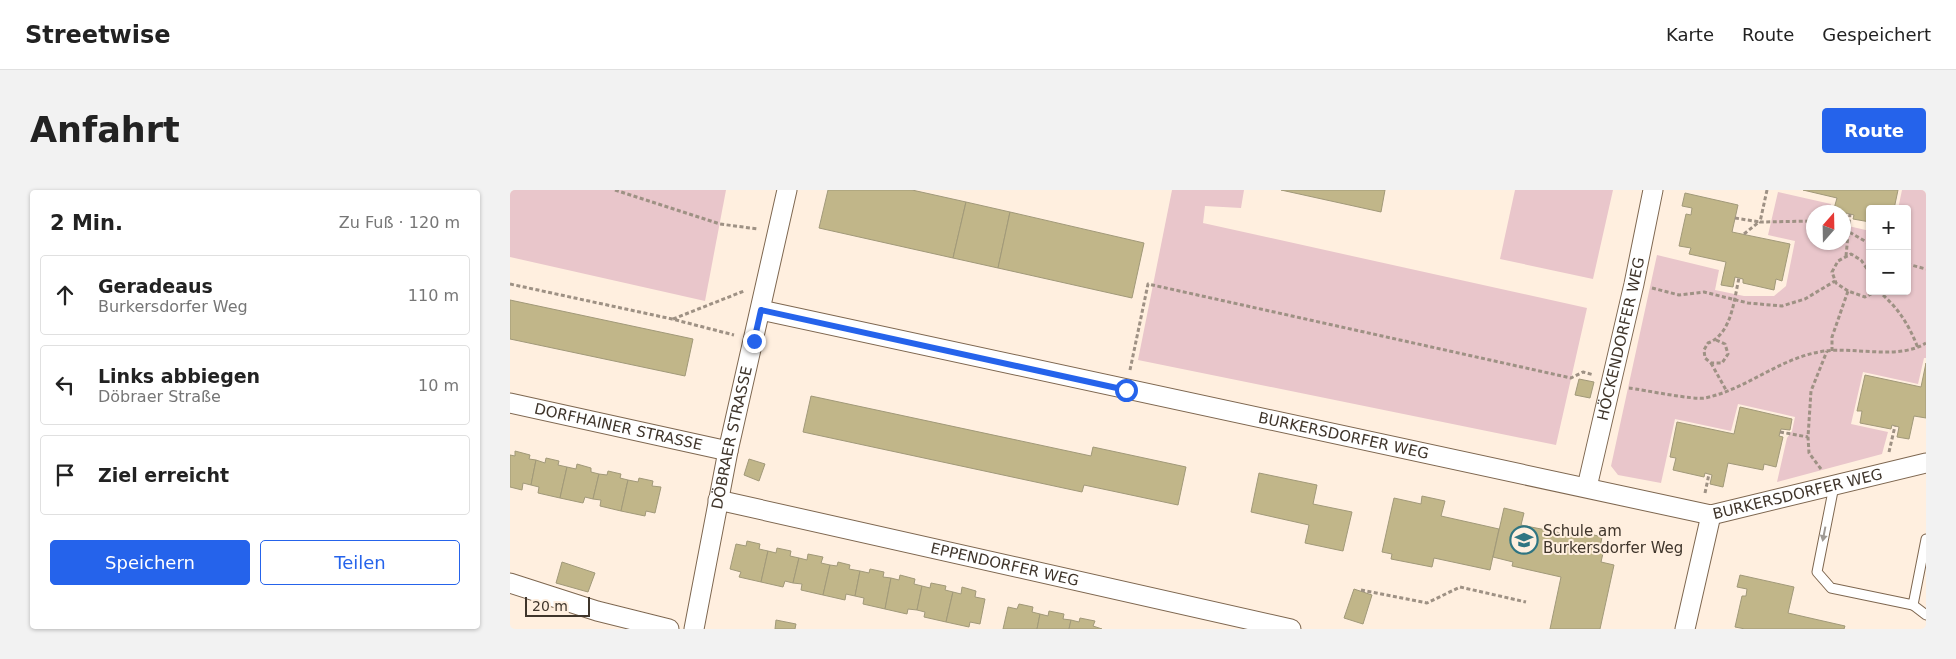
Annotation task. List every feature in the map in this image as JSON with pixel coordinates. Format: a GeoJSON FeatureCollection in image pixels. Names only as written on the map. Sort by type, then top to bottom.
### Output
{"type":"FeatureCollection","features":[{"type":"Feature","properties":{"kind":"street","name":"DÖBRAER STRASSE"},"geometry":{"type":"LineString","coordinates":[[694,629],[728,451],[787,190]]}},
{"type":"Feature","properties":{"kind":"street","name":"HÖCKENDORFER WEG"},"geometry":{"type":"LineString","coordinates":[[1587,487],[1612,385],[1653,190]]}},
{"type":"Feature","properties":{"kind":"street","name":"BURKERSDORFER WEG"},"geometry":{"type":"LineString","coordinates":[[762,303],[1126,390],[1711,515],[1926,463]]}},
{"type":"Feature","properties":{"kind":"street","name":"DORFHAINER STRASSE"},"geometry":{"type":"LineString","coordinates":[[510,403],[728,451]]}},
{"type":"Feature","properties":{"kind":"street","name":"EPPENDORFER WEG"},"geometry":{"type":"LineString","coordinates":[[718,500],[1291,629]]}},
{"type":"Feature","properties":{"kind":"street"},"geometry":{"type":"LineString","coordinates":[[1685,629],[1711,515]]}},
{"type":"Feature","properties":{"kind":"street"},"geometry":{"type":"LineString","coordinates":[[510,583],[597,611],[669,629]]}},
{"type":"Feature","properties":{"kind":"lane"},"geometry":{"type":"LineString","coordinates":[[1834,486],[1817,572],[1831,588],[1912,605],[1926,615]]}},
{"type":"Feature","properties":{"kind":"lane"},"geometry":{"type":"LineString","coordinates":[[1912,605],[1926,539]]}},
{"type":"Feature","properties":{"kind":"path"},"geometry":{"type":"LineString","coordinates":[[615,190],[720,224],[778,232]]}},
{"type":"Feature","properties":{"kind":"path"},"geometry":{"type":"LineString","coordinates":[[1744,234],[1760,222],[1768,190]]}},
{"type":"Feature","properties":{"kind":"path"},"geometry":{"type":"LineString","coordinates":[[1735,218],[1760,222],[1806,221]]}},
{"type":"Feature","properties":{"kind":"path"},"geometry":{"type":"LineString","coordinates":[[1851,233],[1866,242]]}},
{"type":"Feature","properties":{"kind":"path"},"geometry":{"type":"LineString","coordinates":[[1846,250],[1846,256]]}},
{"type":"Feature","properties":{"kind":"path"},"geometry":{"type":"LineString","coordinates":[[1866,266],[1862,260],[1851,254],[1838,261],[1832,272],[1835,281],[1848,291],[1865,297],[1869,295]]}},
{"type":"Feature","properties":{"kind":"path"},"geometry":{"type":"LineString","coordinates":[[1911,265],[1926,269]]}},
{"type":"Feature","properties":{"kind":"path"},"geometry":{"type":"LineString","coordinates":[[1716,340],[1728,322],[1740,278]]}},
{"type":"Feature","properties":{"kind":"path"},"geometry":{"type":"LineString","coordinates":[[510,279],[515,285]]}},
{"type":"Feature","properties":{"kind":"path"},"geometry":{"type":"LineString","coordinates":[[1634,284],[1679,295],[1704,292],[1734,300],[1782,306],[1805,299],[1835,281]]}},
{"type":"Feature","properties":{"kind":"path"},"geometry":{"type":"LineString","coordinates":[[510,284],[672,319],[754,341]]}},
{"type":"Feature","properties":{"kind":"path"},"geometry":{"type":"LineString","coordinates":[[1126,390],[1148,284],[1571,378],[1584,372],[1603,377],[1612,385],[1703,398],[1756,379],[1777,365],[1800,355],[1827,351],[1894,351],[1918,348],[1926,343]]}},
{"type":"Feature","properties":{"kind":"path"},"geometry":{"type":"LineString","coordinates":[[672,319],[744,291],[762,303]]}},
{"type":"Feature","properties":{"kind":"path"},"geometry":{"type":"LineString","coordinates":[[1832,351],[1832,337],[1848,291]]}},
{"type":"Feature","properties":{"kind":"path"},"geometry":{"type":"LineString","coordinates":[[1883,295],[1892,302],[1903,316],[1918,348]]}},
{"type":"Feature","properties":{"kind":"path"},"geometry":{"type":"LineString","coordinates":[[1711,363],[1722,362],[1728,354],[1725,344],[1716,340],[1708,342],[1704,350],[1705,358],[1711,363],[1726,390]]}},
{"type":"Feature","properties":{"kind":"path"},"geometry":{"type":"LineString","coordinates":[[1827,351],[1812,391],[1808,437],[1809,453],[1834,486]]}},
{"type":"Feature","properties":{"kind":"path"},"geometry":{"type":"LineString","coordinates":[[1780,432],[1808,437]]}},
{"type":"Feature","properties":{"kind":"path"},"geometry":{"type":"LineString","coordinates":[[1361,590],[1428,603],[1460,587],[1526,602]]}},
{"type":"Feature","properties":{"kind":"shaded area"},"geometry":{"type":"Polygon","coordinates":[[[510,190],[726,190],[705,301],[510,257],[510,190]]]}},
{"type":"Feature","properties":{"kind":"shaded area"},"geometry":{"type":"Polygon","coordinates":[[[1172,190],[1244,190],[1241,208],[1205,206],[1203,223],[1587,308],[1556,445],[1138,360],[1172,190]]]}},
{"type":"Feature","properties":{"kind":"shaded area"},"geometry":{"type":"Polygon","coordinates":[[[1515,190],[1613,190],[1593,279],[1500,259],[1515,190]]]}},
{"type":"Feature","properties":{"kind":"shaded area"},"geometry":{"type":"Polygon","coordinates":[[[1902,190],[1926,190],[1926,358],[1924,358],[1918,384],[1863,372],[1851,424],[1888,432],[1882,454],[1777,482],[1787,438],[1792,431],[1795,417],[1738,404],[1731,431],[1675,419],[1661,483],[1618,475],[1611,466],[1657,255],[1719,270],[1715,290],[1744,296],[1774,296],[1786,286],[1795,241],[1768,235],[1778,192],[1831,204],[1806,205],[1806,250],[1851,250],[1851,227],[1866,230],[1866,295],[1911,295],[1911,205],[1899,205],[1902,190]]]}},
{"type":"Feature","properties":{"kind":"building"},"geometry":{"type":"Polygon","coordinates":[[[828,190],[912,190],[966,202],[953,258],[819,228],[828,190]]]}},
{"type":"Feature","properties":{"kind":"building"},"geometry":{"type":"Polygon","coordinates":[[[1281,190],[1385,190],[1381,212],[1281,190]]]}},
{"type":"Feature","properties":{"kind":"building"},"geometry":{"type":"Polygon","coordinates":[[[1803,190],[1898,190],[1895,205],[1866,205],[1866,221],[1853,219],[1854,215],[1851,214],[1851,205],[1835,205],[1837,198],[1803,190]]]}},
{"type":"Feature","properties":{"kind":"building"},"geometry":{"type":"Polygon","coordinates":[[[1685,193],[1738,205],[1732,232],[1790,244],[1782,281],[1776,279],[1774,290],[1743,283],[1743,279],[1735,277],[1733,287],[1721,285],[1726,262],[1689,254],[1691,248],[1679,246],[1686,214],[1691,215],[1692,208],[1682,206],[1685,193]]]}},
{"type":"Feature","properties":{"kind":"building"},"geometry":{"type":"Polygon","coordinates":[[[966,202],[1010,212],[998,268],[953,258],[966,202]]]}},
{"type":"Feature","properties":{"kind":"building"},"geometry":{"type":"Polygon","coordinates":[[[1010,212],[1144,243],[1132,298],[998,268],[1010,212]]]}},
{"type":"Feature","properties":{"kind":"building"},"geometry":{"type":"Polygon","coordinates":[[[510,300],[693,339],[685,376],[510,339],[510,300]]]}},
{"type":"Feature","properties":{"kind":"building"},"geometry":{"type":"Polygon","coordinates":[[[1926,363],[1926,418],[1914,416],[1909,439],[1897,437],[1899,427],[1892,425],[1891,429],[1860,423],[1862,411],[1857,411],[1865,375],[1921,387],[1926,363]]]}},
{"type":"Feature","properties":{"kind":"building"},"geometry":{"type":"Polygon","coordinates":[[[1579,379],[1594,382],[1590,398],[1575,395],[1579,379]]]}},
{"type":"Feature","properties":{"kind":"building"},"geometry":{"type":"Polygon","coordinates":[[[811,396],[1091,456],[1093,447],[1186,467],[1178,505],[1084,485],[1082,492],[803,432],[811,396]]]}},
{"type":"Feature","properties":{"kind":"building"},"geometry":{"type":"Polygon","coordinates":[[[1740,407],[1792,419],[1790,430],[1781,429],[1779,436],[1783,437],[1776,467],[1764,464],[1763,470],[1728,463],[1723,487],[1710,484],[1712,475],[1705,473],[1704,477],[1673,470],[1676,458],[1670,457],[1677,422],[1734,434],[1740,407]]]}},
{"type":"Feature","properties":{"kind":"building"},"geometry":{"type":"Polygon","coordinates":[[[515,451],[530,455],[529,459],[536,460],[531,485],[523,483],[522,490],[510,487],[510,455],[515,456],[515,451]]]}},
{"type":"Feature","properties":{"kind":"building"},"geometry":{"type":"Polygon","coordinates":[[[546,458],[559,461],[558,465],[567,467],[560,498],[538,493],[539,487],[531,485],[536,460],[545,463],[546,458]]]}},
{"type":"Feature","properties":{"kind":"building"},"geometry":{"type":"Polygon","coordinates":[[[749,459],[765,464],[759,481],[744,475],[749,459]]]}},
{"type":"Feature","properties":{"kind":"building"},"geometry":{"type":"Polygon","coordinates":[[[577,464],[591,468],[591,472],[599,474],[593,499],[585,497],[583,503],[560,498],[567,467],[576,469],[577,464]]]}},
{"type":"Feature","properties":{"kind":"building"},"geometry":{"type":"Polygon","coordinates":[[[608,471],[621,474],[620,478],[628,480],[621,511],[600,506],[601,500],[593,499],[599,474],[607,475],[608,471]]]}},
{"type":"Feature","properties":{"kind":"building"},"geometry":{"type":"Polygon","coordinates":[[[1259,473],[1317,485],[1313,504],[1352,512],[1343,551],[1305,543],[1309,525],[1251,512],[1259,473]]]}},
{"type":"Feature","properties":{"kind":"building"},"geometry":{"type":"Polygon","coordinates":[[[639,478],[653,481],[652,486],[661,487],[655,513],[646,511],[645,516],[621,511],[628,480],[638,482],[639,478]]]}},
{"type":"Feature","properties":{"kind":"building"},"geometry":{"type":"Polygon","coordinates":[[[1422,496],[1445,501],[1441,516],[1499,529],[1490,570],[1434,558],[1432,567],[1391,559],[1392,554],[1382,552],[1394,498],[1421,504],[1422,496]]]}},
{"type":"Feature","properties":{"kind":"building"},"geometry":{"type":"Polygon","coordinates":[[[1504,508],[1524,513],[1521,525],[1581,537],[1582,532],[1602,537],[1600,548],[1604,549],[1601,562],[1614,565],[1600,629],[1550,629],[1561,577],[1512,566],[1513,562],[1493,557],[1504,508]]]}},
{"type":"Feature","properties":{"kind":"building"},"geometry":{"type":"Polygon","coordinates":[[[747,541],[760,544],[759,549],[768,551],[761,582],[739,577],[741,572],[730,569],[736,544],[746,546],[747,541]]]}},
{"type":"Feature","properties":{"kind":"building"},"geometry":{"type":"Polygon","coordinates":[[[777,548],[791,551],[790,556],[799,558],[793,583],[785,581],[783,587],[761,582],[768,551],[776,553],[777,548]]]}},
{"type":"Feature","properties":{"kind":"building"},"geometry":{"type":"Polygon","coordinates":[[[808,554],[823,557],[821,563],[830,565],[823,595],[801,590],[802,584],[793,583],[799,558],[807,560],[808,554]]]}},
{"type":"Feature","properties":{"kind":"building"},"geometry":{"type":"Polygon","coordinates":[[[562,562],[595,573],[588,592],[556,583],[562,562]]]}},
{"type":"Feature","properties":{"kind":"building"},"geometry":{"type":"Polygon","coordinates":[[[838,562],[850,565],[849,569],[860,571],[855,596],[846,594],[845,600],[823,595],[830,565],[837,566],[838,562]]]}},
{"type":"Feature","properties":{"kind":"building"},"geometry":{"type":"Polygon","coordinates":[[[870,569],[884,572],[883,577],[891,578],[885,609],[863,604],[864,598],[855,596],[860,571],[869,573],[870,569]]]}},
{"type":"Feature","properties":{"kind":"building"},"geometry":{"type":"Polygon","coordinates":[[[900,575],[915,579],[914,584],[922,586],[917,610],[908,609],[907,614],[885,609],[891,578],[899,580],[900,575]]]}},
{"type":"Feature","properties":{"kind":"building"},"geometry":{"type":"Polygon","coordinates":[[[1740,575],[1794,587],[1788,613],[1845,626],[1844,629],[1745,629],[1735,627],[1742,596],[1746,596],[1747,589],[1737,587],[1740,575]]]}},
{"type":"Feature","properties":{"kind":"building"},"geometry":{"type":"Polygon","coordinates":[[[931,583],[946,586],[945,590],[953,592],[946,622],[924,617],[925,612],[917,610],[922,586],[930,588],[931,583]]]}},
{"type":"Feature","properties":{"kind":"building"},"geometry":{"type":"Polygon","coordinates":[[[962,587],[976,591],[975,597],[985,599],[980,624],[970,622],[969,627],[946,622],[953,592],[961,594],[962,587]]]}},
{"type":"Feature","properties":{"kind":"building"},"geometry":{"type":"Polygon","coordinates":[[[1354,589],[1372,595],[1363,624],[1344,618],[1354,589]]]}},
{"type":"Feature","properties":{"kind":"building"},"geometry":{"type":"Polygon","coordinates":[[[1019,604],[1033,607],[1032,612],[1040,614],[1037,629],[1003,629],[1008,607],[1017,609],[1019,604]]]}},
{"type":"Feature","properties":{"kind":"building"},"geometry":{"type":"Polygon","coordinates":[[[1049,611],[1064,614],[1063,619],[1071,620],[1069,629],[1037,629],[1040,614],[1048,616],[1049,611]]]}},
{"type":"Feature","properties":{"kind":"building"},"geometry":{"type":"Polygon","coordinates":[[[1080,618],[1095,621],[1093,626],[1102,629],[1069,629],[1071,620],[1079,622],[1080,618]]]}},
{"type":"Feature","properties":{"kind":"building"},"geometry":{"type":"Polygon","coordinates":[[[776,620],[796,624],[795,629],[775,629],[776,620]]]}},
{"type":"Feature","properties":{"kind":"place","name":"Schule am Burkersdorfer Weg"},"geometry":{"type":"Point","coordinates":[1524,540]}},
{"type":"Feature","properties":{"kind":"route"},"geometry":{"type":"LineString","coordinates":[[754,341],[761,310],[1126,390]]}}]}
